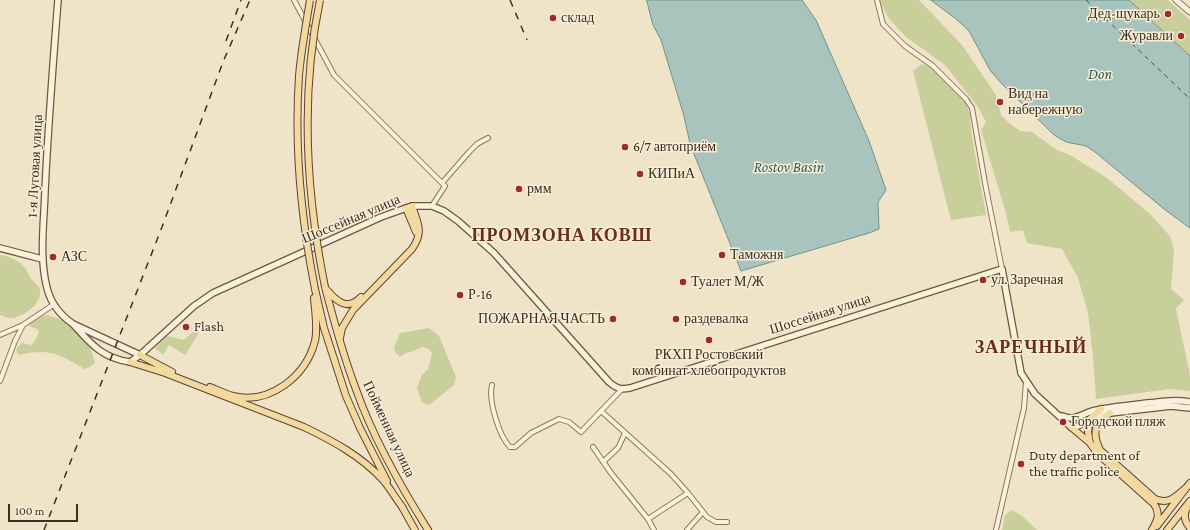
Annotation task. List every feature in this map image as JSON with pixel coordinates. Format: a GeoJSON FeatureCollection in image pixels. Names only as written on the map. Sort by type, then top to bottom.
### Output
{"type":"FeatureCollection","features":[{"type":"Feature","properties":{"kind":"main road","name":"1-я Луговая улица"},"geometry":{"type":"LineString","coordinates":[[58,0],[42,259],[47,288],[53,305],[63,317],[73,324]]}},
{"type":"Feature","properties":{"kind":"main road"},"geometry":{"type":"LineString","coordinates":[[73,324],[140,355],[164,369],[234,396],[247,397],[269,394],[281,388],[300,371],[311,352],[315,341],[316,330],[315,290],[303,224],[298,157],[299,75],[310,0]]}},
{"type":"Feature","properties":{"kind":"main road","name":"Пойменная улица"},"geometry":{"type":"LineString","coordinates":[[320,0],[309,76],[308,156],[313,222],[325,287],[356,392],[370,424],[401,484],[428,530]]}},
{"type":"Feature","properties":{"kind":"main road","name":"Шоссейная улица"},"geometry":{"type":"LineString","coordinates":[[140,355],[194,306],[213,292],[381,217],[409,207],[432,206],[444,211],[478,237],[609,382],[616,388],[622,389],[637,386],[1002,269]]}},
{"type":"Feature","properties":{"kind":"main road"},"geometry":{"type":"LineString","coordinates":[[325,287],[333,298],[339,302],[352,304],[358,301],[414,239],[416,231],[409,207]]}},
{"type":"Feature","properties":{"kind":"main road"},"geometry":{"type":"LineString","coordinates":[[340,340],[342,328],[353,310],[412,249],[418,240],[420,231],[409,207]]}},
{"type":"Feature","properties":{"kind":"main road"},"geometry":{"type":"LineString","coordinates":[[0,248],[42,259]]}},
{"type":"Feature","properties":{"kind":"main road"},"geometry":{"type":"LineString","coordinates":[[1002,269],[1019,365],[1034,394],[1155,498],[1163,502],[1170,500],[1188,485]]}},
{"type":"Feature","properties":{"kind":"main road","name":"Пойменная улица"},"geometry":{"type":"LineString","coordinates":[[315,290],[324,328],[346,396],[378,466],[415,530]]}},
{"type":"Feature","properties":{"kind":"main road"},"geometry":{"type":"LineString","coordinates":[[73,324],[103,354],[165,373],[304,427],[324,437],[362,461],[384,481],[402,508]]}},
{"type":"Feature","properties":{"kind":"main road"},"geometry":{"type":"LineString","coordinates":[[130,362],[140,355]]}},
{"type":"Feature","properties":{"kind":"main road"},"geometry":{"type":"LineString","coordinates":[[140,355],[144,367]]}},
{"type":"Feature","properties":{"kind":"main road"},"geometry":{"type":"LineString","coordinates":[[1056,413],[1068,418],[1075,418],[1101,409],[1171,401],[1190,402]]}},
{"type":"Feature","properties":{"kind":"main road"},"geometry":{"type":"LineString","coordinates":[[1071,427],[1078,426],[1102,414],[1171,406],[1190,408]]}},
{"type":"Feature","properties":{"kind":"main road"},"geometry":{"type":"LineString","coordinates":[[1101,409],[1090,419],[1088,432],[1090,443],[1097,453],[1154,504],[1159,515],[1153,530]]}},
{"type":"Feature","properties":{"kind":"main road"},"geometry":{"type":"LineString","coordinates":[[1100,450],[1095,439],[1095,429],[1102,418],[1110,413]]}},
{"type":"Feature","properties":{"kind":"main road"},"geometry":{"type":"LineString","coordinates":[[1153,530],[1188,485]]}},
{"type":"Feature","properties":{"kind":"main road"},"geometry":{"type":"LineString","coordinates":[[1190,502],[1184,515],[1190,528]]}},
{"type":"Feature","properties":{"kind":"main road"},"geometry":{"type":"LineString","coordinates":[[1167,530],[1190,502]]}},
{"type":"Feature","properties":{"kind":"street"},"geometry":{"type":"LineString","coordinates":[[294,0],[334,75],[444,185]]}},
{"type":"Feature","properties":{"kind":"street"},"geometry":{"type":"LineString","coordinates":[[877,0],[883,24],[905,46],[932,66],[966,98],[972,108],[1002,269]]}},
{"type":"Feature","properties":{"kind":"street"},"geometry":{"type":"LineString","coordinates":[[1176,0],[1190,12]]}},
{"type":"Feature","properties":{"kind":"street"},"geometry":{"type":"LineString","coordinates":[[432,206],[444,185],[477,144],[488,138]]}},
{"type":"Feature","properties":{"kind":"street"},"geometry":{"type":"LineString","coordinates":[[0,335],[23,325],[53,305]]}},
{"type":"Feature","properties":{"kind":"street"},"geometry":{"type":"LineString","coordinates":[[0,381],[15,340],[23,325]]}},
{"type":"Feature","properties":{"kind":"street"},"geometry":{"type":"LineString","coordinates":[[996,530],[1024,408],[1026,381]]}},
{"type":"Feature","properties":{"kind":"street"},"geometry":{"type":"LineString","coordinates":[[492,385],[490,392],[498,425],[506,443],[510,447],[515,447],[536,430],[559,419],[568,422],[581,432],[622,389]]}},
{"type":"Feature","properties":{"kind":"street"},"geometry":{"type":"LineString","coordinates":[[601,411],[671,474],[688,492],[710,520],[716,522],[727,522]]}},
{"type":"Feature","properties":{"kind":"street"},"geometry":{"type":"LineString","coordinates":[[603,462],[618,448],[625,433]]}},
{"type":"Feature","properties":{"kind":"street"},"geometry":{"type":"LineString","coordinates":[[593,447],[611,473],[648,519],[654,530]]}},
{"type":"Feature","properties":{"kind":"street"},"geometry":{"type":"LineString","coordinates":[[648,519],[688,492]]}},
{"type":"Feature","properties":{"kind":"street"},"geometry":{"type":"LineString","coordinates":[[687,530],[703,512]]}},
{"type":"Feature","properties":{"kind":"green space"},"geometry":{"type":"Polygon","coordinates":[[[879,0],[919,0],[962,45],[996,95],[1001,115],[1008,122],[1020,131],[1032,132],[1057,150],[1070,155],[1107,178],[1149,213],[1170,236],[1174,250],[1171,289],[1184,300],[1176,309],[1190,375],[1190,391],[1169,389],[1096,399],[1088,313],[1078,278],[1062,249],[1027,243],[1023,230],[1010,232],[1006,213],[981,130],[986,122],[978,107],[945,65],[906,37],[889,19],[879,0]]]}},
{"type":"Feature","properties":{"kind":"green space"},"geometry":{"type":"Polygon","coordinates":[[[1129,0],[1168,0],[1190,20],[1190,56],[1129,0]]]}},
{"type":"Feature","properties":{"kind":"green space"},"geometry":{"type":"Polygon","coordinates":[[[922,64],[931,67],[966,104],[970,114],[971,131],[986,215],[951,220],[913,71],[922,64]]]}},
{"type":"Feature","properties":{"kind":"green space"},"geometry":{"type":"Polygon","coordinates":[[[0,255],[19,262],[27,270],[32,280],[40,289],[39,297],[34,306],[26,313],[16,317],[9,318],[0,315],[0,255]]]}},
{"type":"Feature","properties":{"kind":"green space"},"geometry":{"type":"Polygon","coordinates":[[[47,315],[68,322],[91,349],[95,363],[84,369],[60,356],[46,352],[19,355],[16,351],[18,346],[22,343],[31,345],[35,341],[39,332],[37,329],[29,326],[32,321],[41,316],[47,315]]]}},
{"type":"Feature","properties":{"kind":"green space"},"geometry":{"type":"Polygon","coordinates":[[[197,328],[199,333],[185,355],[169,345],[163,355],[155,348],[167,336],[184,340],[197,328]]]}},
{"type":"Feature","properties":{"kind":"green space"},"geometry":{"type":"Polygon","coordinates":[[[429,328],[439,336],[456,377],[454,385],[429,405],[422,402],[417,389],[422,375],[428,369],[432,353],[429,349],[422,347],[400,357],[396,353],[394,347],[400,333],[429,328]]]}},
{"type":"Feature","properties":{"kind":"green space"},"geometry":{"type":"Polygon","coordinates":[[[1011,510],[1021,515],[1037,530],[1002,530],[1005,515],[1011,510]]]}},
{"type":"Feature","properties":{"kind":"water","name":"Rostov Basin"},"geometry":{"type":"Polygon","coordinates":[[[647,0],[802,0],[816,20],[869,141],[886,190],[878,202],[879,229],[741,271],[690,144],[684,116],[661,40],[653,25],[647,0]]]}},
{"type":"Feature","properties":{"kind":"water","name":"Don"},"geometry":{"type":"Polygon","coordinates":[[[931,0],[1129,0],[1190,56],[1190,228],[1164,209],[1095,152],[1086,146],[1066,142],[1054,135],[1000,82],[990,70],[969,31],[931,0]]]}},
{"type":"Feature","properties":{"kind":"ferry route"},"geometry":{"type":"LineString","coordinates":[[1086,0],[1190,99]]}},
{"type":"Feature","properties":{"kind":"railway"},"geometry":{"type":"LineString","coordinates":[[226,41],[241,0]]}},
{"type":"Feature","properties":{"kind":"railway"},"geometry":{"type":"LineString","coordinates":[[44,530],[162,227],[223,62],[250,0]]}},
{"type":"Feature","properties":{"kind":"railway"},"geometry":{"type":"LineString","coordinates":[[510,0],[527,40]]}},
{"type":"Feature","properties":{"kind":"place","name":"Дед-щукарь"},"geometry":{"type":"Point","coordinates":[1168,14]}},
{"type":"Feature","properties":{"kind":"place","name":"склад"},"geometry":{"type":"Point","coordinates":[553,18]}},
{"type":"Feature","properties":{"kind":"place","name":"Журавли"},"geometry":{"type":"Point","coordinates":[1181,36]}},
{"type":"Feature","properties":{"kind":"place","name":"Вид на набережную"},"geometry":{"type":"Point","coordinates":[1000,102]}},
{"type":"Feature","properties":{"kind":"place","name":"6/7 автоприём"},"geometry":{"type":"Point","coordinates":[625,147]}},
{"type":"Feature","properties":{"kind":"place","name":"КИПиА"},"geometry":{"type":"Point","coordinates":[640,174]}},
{"type":"Feature","properties":{"kind":"place","name":"рмм"},"geometry":{"type":"Point","coordinates":[519,189]}},
{"type":"Feature","properties":{"kind":"place","name":"Таможня"},"geometry":{"type":"Point","coordinates":[722,255]}},
{"type":"Feature","properties":{"kind":"place","name":"АЗС"},"geometry":{"type":"Point","coordinates":[53,257]}},
{"type":"Feature","properties":{"kind":"place","name":"ул. Заречная"},"geometry":{"type":"Point","coordinates":[983,280]}},
{"type":"Feature","properties":{"kind":"place","name":"Туалет М/Ж"},"geometry":{"type":"Point","coordinates":[683,282]}},
{"type":"Feature","properties":{"kind":"place","name":"Р-16"},"geometry":{"type":"Point","coordinates":[460,295]}},
{"type":"Feature","properties":{"kind":"place","name":"ПОЖАРНАЯ ЧАСТЬ"},"geometry":{"type":"Point","coordinates":[613,319]}},
{"type":"Feature","properties":{"kind":"place","name":"раздевалка"},"geometry":{"type":"Point","coordinates":[676,319]}},
{"type":"Feature","properties":{"kind":"place","name":"Flash"},"geometry":{"type":"Point","coordinates":[186,327]}},
{"type":"Feature","properties":{"kind":"place","name":"РКХП Ростовский комбинат хлебопродуктов"},"geometry":{"type":"Point","coordinates":[709,340]}},
{"type":"Feature","properties":{"kind":"place","name":"Городской пляж"},"geometry":{"type":"Point","coordinates":[1063,422]}},
{"type":"Feature","properties":{"kind":"place","name":"Duty department of the traffic police"},"geometry":{"type":"Point","coordinates":[1021,464]}},
{"type":"Feature","properties":{"kind":"district","name":"ПРОМЗОНА КОВШ"},"geometry":{"type":"Point","coordinates":[562,235]}},
{"type":"Feature","properties":{"kind":"district","name":"ЗАРЕЧНЫЙ"},"geometry":{"type":"Point","coordinates":[1031,347]}}]}
